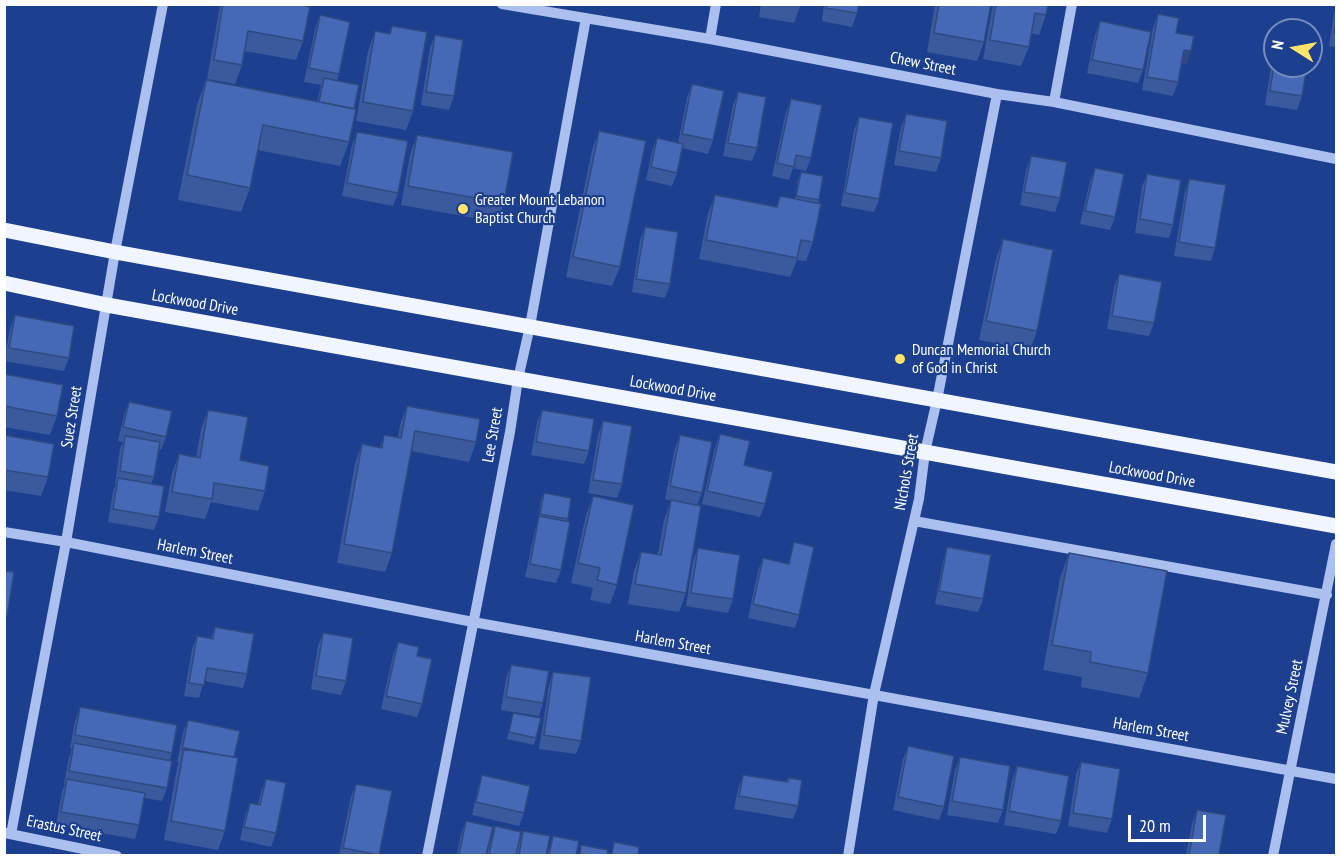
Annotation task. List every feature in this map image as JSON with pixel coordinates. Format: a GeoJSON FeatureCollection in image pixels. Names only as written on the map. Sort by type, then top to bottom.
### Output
{"type":"FeatureCollection","features":[{"type":"Feature","properties":{"kind":"main road"},"geometry":{"type":"LineString","coordinates":[[4,230],[115,252],[1336,472]]}},
{"type":"Feature","properties":{"kind":"main road","name":"Lockwood Drive"},"geometry":{"type":"LineString","coordinates":[[4,283],[106,305],[1336,526]]}},
{"type":"Feature","properties":{"kind":"street","name":"Suez Street"},"geometry":{"type":"LineString","coordinates":[[8,833],[66,542],[115,252],[163,4]]}},
{"type":"Feature","properties":{"kind":"street","name":"Chew Street"},"geometry":{"type":"LineString","coordinates":[[502,4],[710,39],[997,94],[1054,102],[1336,159]]}},
{"type":"Feature","properties":{"kind":"street"},"geometry":{"type":"LineString","coordinates":[[710,39],[716,4]]}},
{"type":"Feature","properties":{"kind":"street"},"geometry":{"type":"LineString","coordinates":[[1054,102],[1072,4]]}},
{"type":"Feature","properties":{"kind":"street","name":"Lee Street"},"geometry":{"type":"LineString","coordinates":[[427,855],[510,432],[586,18]]}},
{"type":"Feature","properties":{"kind":"street","name":"Nichols Street"},"geometry":{"type":"LineString","coordinates":[[848,855],[874,694],[919,499],[925,452],[997,94]]}},
{"type":"Feature","properties":{"kind":"street"},"geometry":{"type":"LineString","coordinates":[[914,520],[1327,595]]}},
{"type":"Feature","properties":{"kind":"street","name":"Harlem Street"},"geometry":{"type":"LineString","coordinates":[[4,532],[66,542],[473,622],[1336,779]]}},
{"type":"Feature","properties":{"kind":"street","name":"Mulvey Street"},"geometry":{"type":"LineString","coordinates":[[1273,855],[1336,544]]}},
{"type":"Feature","properties":{"kind":"street","name":"Erastus Street"},"geometry":{"type":"LineString","coordinates":[[8,833],[117,855]]}},
{"type":"Feature","properties":{"kind":"building"},"geometry":{"type":"Polygon","coordinates":[[[223,4],[298,4],[310,7],[303,41],[248,31],[242,65],[214,60],[223,4]]]}},
{"type":"Feature","properties":{"kind":"building"},"geometry":{"type":"Polygon","coordinates":[[[827,4],[859,4],[857,13],[826,8],[827,4]]]}},
{"type":"Feature","properties":{"kind":"building"},"geometry":{"type":"Polygon","coordinates":[[[939,4],[991,4],[984,42],[934,33],[939,4]]]}},
{"type":"Feature","properties":{"kind":"building"},"geometry":{"type":"Polygon","coordinates":[[[996,4],[1048,4],[1046,15],[1035,13],[1029,47],[990,40],[996,4]]]}},
{"type":"Feature","properties":{"kind":"building"},"geometry":{"type":"Polygon","coordinates":[[[1158,14],[1179,18],[1176,33],[1194,36],[1191,51],[1184,50],[1178,82],[1147,77],[1158,14]]]}},
{"type":"Feature","properties":{"kind":"building"},"geometry":{"type":"Polygon","coordinates":[[[320,15],[350,22],[339,74],[309,68],[320,15]]]}},
{"type":"Feature","properties":{"kind":"building"},"geometry":{"type":"Polygon","coordinates":[[[1100,21],[1151,32],[1143,70],[1092,60],[1100,21]]]}},
{"type":"Feature","properties":{"kind":"building"},"geometry":{"type":"Polygon","coordinates":[[[392,26],[427,32],[413,111],[363,102],[375,31],[390,34],[392,26]]]}},
{"type":"Feature","properties":{"kind":"building"},"geometry":{"type":"Polygon","coordinates":[[[435,35],[463,40],[454,96],[426,92],[435,35]]]}},
{"type":"Feature","properties":{"kind":"building"},"geometry":{"type":"Polygon","coordinates":[[[324,78],[359,85],[354,109],[319,102],[324,78]]]}},
{"type":"Feature","properties":{"kind":"building"},"geometry":{"type":"Polygon","coordinates":[[[1272,78],[1305,78],[1302,96],[1270,91],[1272,78]]]}},
{"type":"Feature","properties":{"kind":"building"},"geometry":{"type":"Polygon","coordinates":[[[206,80],[356,109],[349,142],[263,125],[250,188],[187,175],[206,80]]]}},
{"type":"Feature","properties":{"kind":"building"},"geometry":{"type":"Polygon","coordinates":[[[692,84],[724,91],[713,140],[682,134],[692,84]]]}},
{"type":"Feature","properties":{"kind":"building"},"geometry":{"type":"Polygon","coordinates":[[[738,92],[766,97],[757,148],[728,143],[738,92]]]}},
{"type":"Feature","properties":{"kind":"building"},"geometry":{"type":"Polygon","coordinates":[[[791,99],[822,105],[811,158],[796,155],[794,167],[777,163],[791,99]]]}},
{"type":"Feature","properties":{"kind":"building"},"geometry":{"type":"Polygon","coordinates":[[[906,114],[947,121],[941,158],[899,151],[906,114]]]}},
{"type":"Feature","properties":{"kind":"building"},"geometry":{"type":"Polygon","coordinates":[[[859,117],[893,123],[879,199],[845,193],[859,117]]]}},
{"type":"Feature","properties":{"kind":"building"},"geometry":{"type":"Polygon","coordinates":[[[599,131],[646,141],[620,267],[573,257],[599,131]]]}},
{"type":"Feature","properties":{"kind":"building"},"geometry":{"type":"Polygon","coordinates":[[[357,132],[408,141],[398,193],[347,183],[357,132]]]}},
{"type":"Feature","properties":{"kind":"building"},"geometry":{"type":"Polygon","coordinates":[[[417,135],[513,152],[504,203],[408,186],[417,135]]]}},
{"type":"Feature","properties":{"kind":"building"},"geometry":{"type":"Polygon","coordinates":[[[657,138],[683,144],[677,173],[651,167],[657,138]]]}},
{"type":"Feature","properties":{"kind":"building"},"geometry":{"type":"Polygon","coordinates":[[[1031,156],[1067,162],[1060,198],[1024,192],[1031,156]]]}},
{"type":"Feature","properties":{"kind":"building"},"geometry":{"type":"Polygon","coordinates":[[[1095,168],[1124,174],[1115,217],[1085,211],[1095,168]]]}},
{"type":"Feature","properties":{"kind":"building"},"geometry":{"type":"Polygon","coordinates":[[[801,172],[823,176],[819,200],[796,196],[801,172]]]}},
{"type":"Feature","properties":{"kind":"building"},"geometry":{"type":"Polygon","coordinates":[[[1147,174],[1181,180],[1173,225],[1140,219],[1147,174]]]}},
{"type":"Feature","properties":{"kind":"building"},"geometry":{"type":"Polygon","coordinates":[[[1189,179],[1226,185],[1215,248],[1179,242],[1189,179]]]}},
{"type":"Feature","properties":{"kind":"building"},"geometry":{"type":"Polygon","coordinates":[[[715,195],[777,207],[780,196],[821,204],[813,242],[801,240],[797,258],[706,240],[715,195]]]}},
{"type":"Feature","properties":{"kind":"building"},"geometry":{"type":"Polygon","coordinates":[[[645,227],[678,232],[670,284],[636,279],[645,227]]]}},
{"type":"Feature","properties":{"kind":"building"},"geometry":{"type":"Polygon","coordinates":[[[1003,239],[1053,250],[1037,331],[986,321],[1003,239]]]}},
{"type":"Feature","properties":{"kind":"building"},"geometry":{"type":"Polygon","coordinates":[[[1119,274],[1162,282],[1154,323],[1112,316],[1119,274]]]}},
{"type":"Feature","properties":{"kind":"building"},"geometry":{"type":"Polygon","coordinates":[[[15,315],[74,326],[69,358],[9,348],[15,315]]]}},
{"type":"Feature","properties":{"kind":"building"},"geometry":{"type":"Polygon","coordinates":[[[4,374],[63,385],[57,416],[4,406],[4,374]]]}},
{"type":"Feature","properties":{"kind":"building"},"geometry":{"type":"Polygon","coordinates":[[[129,402],[172,411],[166,437],[123,427],[129,402]]]}},
{"type":"Feature","properties":{"kind":"building"},"geometry":{"type":"Polygon","coordinates":[[[407,406],[480,419],[476,442],[415,431],[392,553],[344,544],[362,444],[382,448],[384,435],[401,438],[407,406]]]}},
{"type":"Feature","properties":{"kind":"building"},"geometry":{"type":"Polygon","coordinates":[[[208,410],[248,417],[240,460],[269,466],[265,491],[214,483],[212,499],[172,492],[179,454],[200,458],[208,410]]]}},
{"type":"Feature","properties":{"kind":"building"},"geometry":{"type":"Polygon","coordinates":[[[542,410],[594,419],[589,451],[536,442],[542,410]]]}},
{"type":"Feature","properties":{"kind":"building"},"geometry":{"type":"Polygon","coordinates":[[[603,421],[632,426],[622,484],[593,480],[603,421]]]}},
{"type":"Feature","properties":{"kind":"building"},"geometry":{"type":"Polygon","coordinates":[[[720,434],[750,441],[744,465],[773,472],[765,504],[707,491],[720,434]]]}},
{"type":"Feature","properties":{"kind":"building"},"geometry":{"type":"Polygon","coordinates":[[[4,435],[54,444],[48,477],[4,470],[4,435]]]}},
{"type":"Feature","properties":{"kind":"building"},"geometry":{"type":"Polygon","coordinates":[[[680,435],[712,442],[702,493],[670,486],[680,435]]]}},
{"type":"Feature","properties":{"kind":"building"},"geometry":{"type":"Polygon","coordinates":[[[125,436],[160,442],[154,477],[120,471],[125,436]]]}},
{"type":"Feature","properties":{"kind":"building"},"geometry":{"type":"Polygon","coordinates":[[[118,478],[164,486],[159,517],[113,509],[118,478]]]}},
{"type":"Feature","properties":{"kind":"building"},"geometry":{"type":"Polygon","coordinates":[[[544,493],[571,498],[568,519],[540,514],[544,493]]]}},
{"type":"Feature","properties":{"kind":"building"},"geometry":{"type":"Polygon","coordinates":[[[593,496],[634,505],[617,585],[597,580],[600,568],[578,563],[593,496]]]}},
{"type":"Feature","properties":{"kind":"building"},"geometry":{"type":"Polygon","coordinates":[[[671,500],[701,506],[686,593],[635,584],[641,552],[661,555],[671,500]]]}},
{"type":"Feature","properties":{"kind":"building"},"geometry":{"type":"Polygon","coordinates":[[[539,516],[570,522],[561,570],[530,564],[539,516]]]}},
{"type":"Feature","properties":{"kind":"building"},"geometry":{"type":"Polygon","coordinates":[[[794,542],[814,547],[799,615],[753,604],[763,558],[789,564],[794,542]]]}},
{"type":"Feature","properties":{"kind":"building"},"geometry":{"type":"Polygon","coordinates":[[[947,547],[991,555],[983,599],[939,591],[947,547]]]}},
{"type":"Feature","properties":{"kind":"building"},"geometry":{"type":"Polygon","coordinates":[[[698,548],[740,555],[733,599],[691,593],[698,548]]]}},
{"type":"Feature","properties":{"kind":"building"},"geometry":{"type":"Polygon","coordinates":[[[1069,553],[1167,571],[1148,673],[1090,662],[1091,652],[1052,645],[1069,553]]]}},
{"type":"Feature","properties":{"kind":"building"},"geometry":{"type":"Polygon","coordinates":[[[4,571],[14,572],[7,616],[4,616],[4,571]]]}},
{"type":"Feature","properties":{"kind":"building"},"geometry":{"type":"Polygon","coordinates":[[[215,627],[254,634],[247,674],[207,668],[204,685],[189,683],[197,636],[213,639],[215,627]]]}},
{"type":"Feature","properties":{"kind":"building"},"geometry":{"type":"Polygon","coordinates":[[[323,633],[353,638],[346,681],[316,676],[323,633]]]}},
{"type":"Feature","properties":{"kind":"building"},"geometry":{"type":"Polygon","coordinates":[[[398,642],[419,647],[417,656],[432,659],[422,704],[386,696],[398,642]]]}},
{"type":"Feature","properties":{"kind":"building"},"geometry":{"type":"Polygon","coordinates":[[[511,665],[549,671],[543,703],[506,697],[511,665]]]}},
{"type":"Feature","properties":{"kind":"building"},"geometry":{"type":"Polygon","coordinates":[[[553,672],[591,677],[581,741],[544,735],[553,672]]]}},
{"type":"Feature","properties":{"kind":"building"},"geometry":{"type":"Polygon","coordinates":[[[80,707],[177,725],[172,753],[75,735],[80,707]]]}},
{"type":"Feature","properties":{"kind":"building"},"geometry":{"type":"Polygon","coordinates":[[[513,713],[541,718],[536,738],[509,732],[513,713]]]}},
{"type":"Feature","properties":{"kind":"building"},"geometry":{"type":"Polygon","coordinates":[[[188,720],[240,731],[234,757],[182,749],[188,720]]]}},
{"type":"Feature","properties":{"kind":"building"},"geometry":{"type":"Polygon","coordinates":[[[74,743],[172,761],[167,788],[69,771],[74,743]]]}},
{"type":"Feature","properties":{"kind":"building"},"geometry":{"type":"Polygon","coordinates":[[[908,746],[954,756],[944,807],[898,797],[908,746]]]}},
{"type":"Feature","properties":{"kind":"building"},"geometry":{"type":"Polygon","coordinates":[[[184,748],[238,758],[225,831],[171,821],[184,748]]]}},
{"type":"Feature","properties":{"kind":"building"},"geometry":{"type":"Polygon","coordinates":[[[960,757],[1010,766],[1003,810],[952,801],[960,757]]]}},
{"type":"Feature","properties":{"kind":"building"},"geometry":{"type":"Polygon","coordinates":[[[1081,762],[1120,769],[1112,819],[1073,813],[1081,762]]]}},
{"type":"Feature","properties":{"kind":"building"},"geometry":{"type":"Polygon","coordinates":[[[1017,766],[1069,776],[1061,821],[1009,811],[1017,766]]]}},
{"type":"Feature","properties":{"kind":"building"},"geometry":{"type":"Polygon","coordinates":[[[482,775],[530,786],[524,813],[476,802],[482,775]]]}},
{"type":"Feature","properties":{"kind":"building"},"geometry":{"type":"Polygon","coordinates":[[[743,775],[788,782],[788,778],[802,780],[798,806],[739,796],[743,775]]]}},
{"type":"Feature","properties":{"kind":"building"},"geometry":{"type":"Polygon","coordinates":[[[67,779],[145,793],[139,825],[61,812],[67,779]]]}},
{"type":"Feature","properties":{"kind":"building"},"geometry":{"type":"Polygon","coordinates":[[[266,779],[286,783],[276,833],[244,827],[250,803],[260,805],[266,779]]]}},
{"type":"Feature","properties":{"kind":"building"},"geometry":{"type":"Polygon","coordinates":[[[356,784],[392,791],[379,855],[343,848],[356,784]]]}},
{"type":"Feature","properties":{"kind":"building"},"geometry":{"type":"Polygon","coordinates":[[[1197,810],[1226,815],[1219,855],[1189,855],[1197,810]]]}},
{"type":"Feature","properties":{"kind":"building"},"geometry":{"type":"Polygon","coordinates":[[[466,821],[493,827],[486,855],[459,855],[466,821]]]}},
{"type":"Feature","properties":{"kind":"building"},"geometry":{"type":"Polygon","coordinates":[[[495,826],[521,832],[516,855],[489,855],[495,826]]]}},
{"type":"Feature","properties":{"kind":"building"},"geometry":{"type":"Polygon","coordinates":[[[523,831],[550,836],[546,855],[519,855],[523,831]]]}},
{"type":"Feature","properties":{"kind":"building"},"geometry":{"type":"Polygon","coordinates":[[[553,836],[579,841],[576,855],[549,855],[553,836]]]}},
{"type":"Feature","properties":{"kind":"building"},"geometry":{"type":"Polygon","coordinates":[[[614,842],[639,847],[638,855],[612,855],[614,842]]]}},
{"type":"Feature","properties":{"kind":"building"},"geometry":{"type":"Polygon","coordinates":[[[581,845],[608,850],[607,855],[580,855],[581,845]]]}},
{"type":"Feature","properties":{"kind":"place","name":"Greater Mount Lebanon Baptist Church"},"geometry":{"type":"Point","coordinates":[463,209]}},
{"type":"Feature","properties":{"kind":"place","name":"Duncan Memorial Church of God in Christ"},"geometry":{"type":"Point","coordinates":[900,359]}}]}
